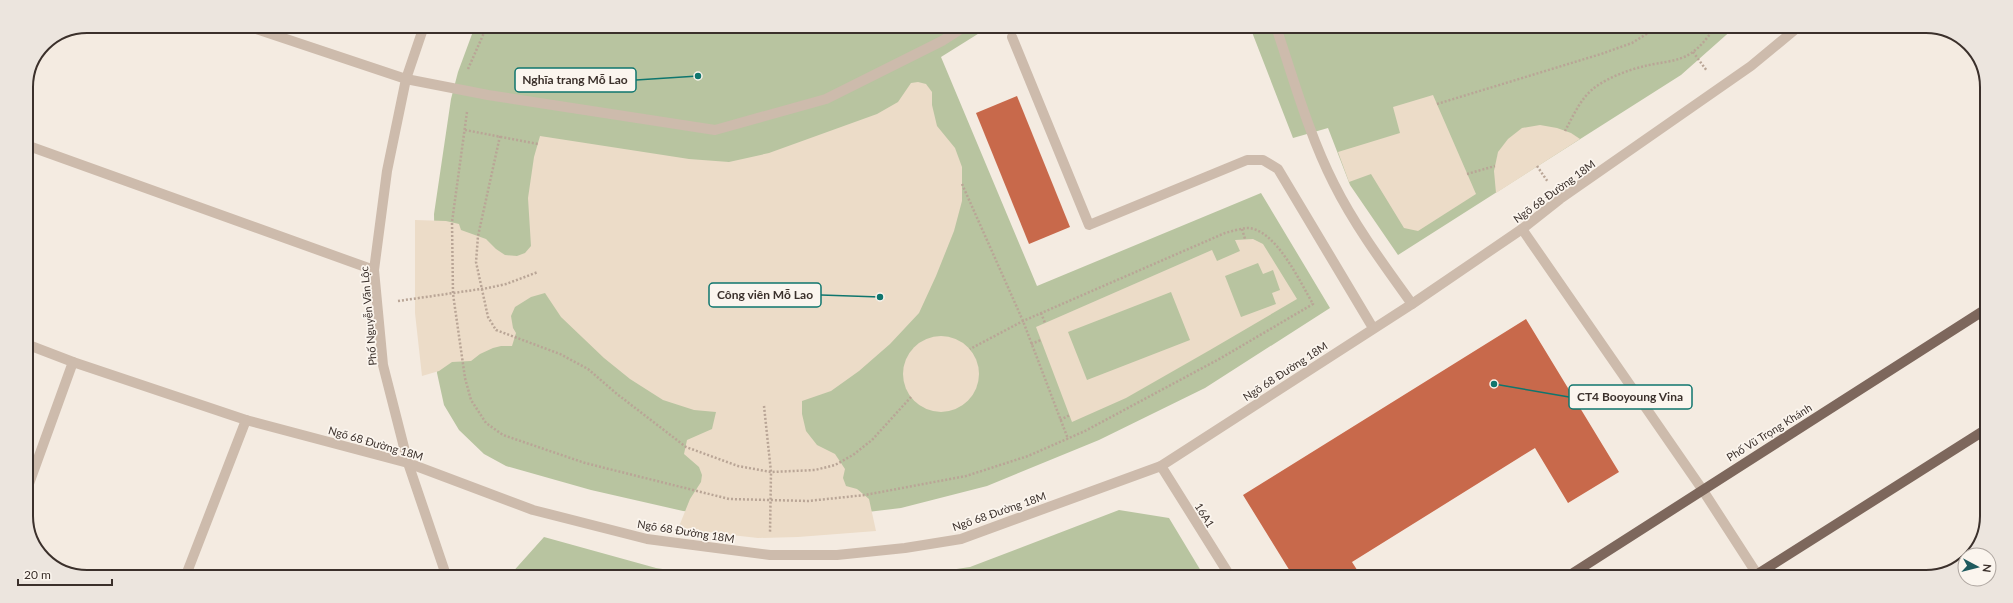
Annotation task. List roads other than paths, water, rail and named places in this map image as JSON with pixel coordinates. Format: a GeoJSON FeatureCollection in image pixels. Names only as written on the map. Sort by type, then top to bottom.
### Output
{"type":"FeatureCollection","features":[{"type":"Feature","properties":{"kind":"main road","name":"Phố Vũ Trọng Khánh"},"geometry":{"type":"LineString","coordinates":[[1577,570],[1980,313]]}},
{"type":"Feature","properties":{"kind":"main road"},"geometry":{"type":"LineString","coordinates":[[1764,570],[1980,433]]}},
{"type":"Feature","properties":{"kind":"street"},"geometry":{"type":"LineString","coordinates":[[268,33],[406,79],[465,91],[715,130],[826,99],[942,41],[955,33]]}},
{"type":"Feature","properties":{"kind":"street","name":"Phố Nguyễn Văn Lộc"},"geometry":{"type":"LineString","coordinates":[[422,33],[406,79],[387,171],[374,270],[383,365],[408,463],[444,570]]}},
{"type":"Feature","properties":{"kind":"street"},"geometry":{"type":"LineString","coordinates":[[1278,33],[1312,132],[1334,185],[1376,253],[1412,304]]}},
{"type":"Feature","properties":{"kind":"street","name":"Ngõ 68 Đường 18M"},"geometry":{"type":"LineString","coordinates":[[33,347],[72,362],[246,420],[408,463],[532,510],[647,539],[770,555],[837,555],[905,548],[961,539],[1161,466],[1412,304],[1522,229],[1560,199],[1726,85],[1791,33]]}},
{"type":"Feature","properties":{"kind":"street"},"geometry":{"type":"LineString","coordinates":[[1012,37],[1089,225],[1247,160],[1263,160],[1278,169],[1373,328]]}},
{"type":"Feature","properties":{"kind":"street"},"geometry":{"type":"LineString","coordinates":[[33,148],[374,270]]}},
{"type":"Feature","properties":{"kind":"street"},"geometry":{"type":"LineString","coordinates":[[1522,229],[1702,489],[1751,570]]}},
{"type":"Feature","properties":{"kind":"street"},"geometry":{"type":"LineString","coordinates":[[33,472],[72,362]]}},
{"type":"Feature","properties":{"kind":"street"},"geometry":{"type":"LineString","coordinates":[[188,570],[246,420]]}},
{"type":"Feature","properties":{"kind":"street","name":"16A1"},"geometry":{"type":"LineString","coordinates":[[1161,466],[1226,570]]}},
{"type":"Feature","properties":{"kind":"place","name":"Nghĩa trang Mỗ Lao"},"geometry":{"type":"Point","coordinates":[698,76]}},
{"type":"Feature","properties":{"kind":"place","name":"Công viên Mỗ Lao"},"geometry":{"type":"Point","coordinates":[880,297]}},
{"type":"Feature","properties":{"kind":"place","name":"CT4 Booyoung Vina"},"geometry":{"type":"Point","coordinates":[1494,384]}}]}
